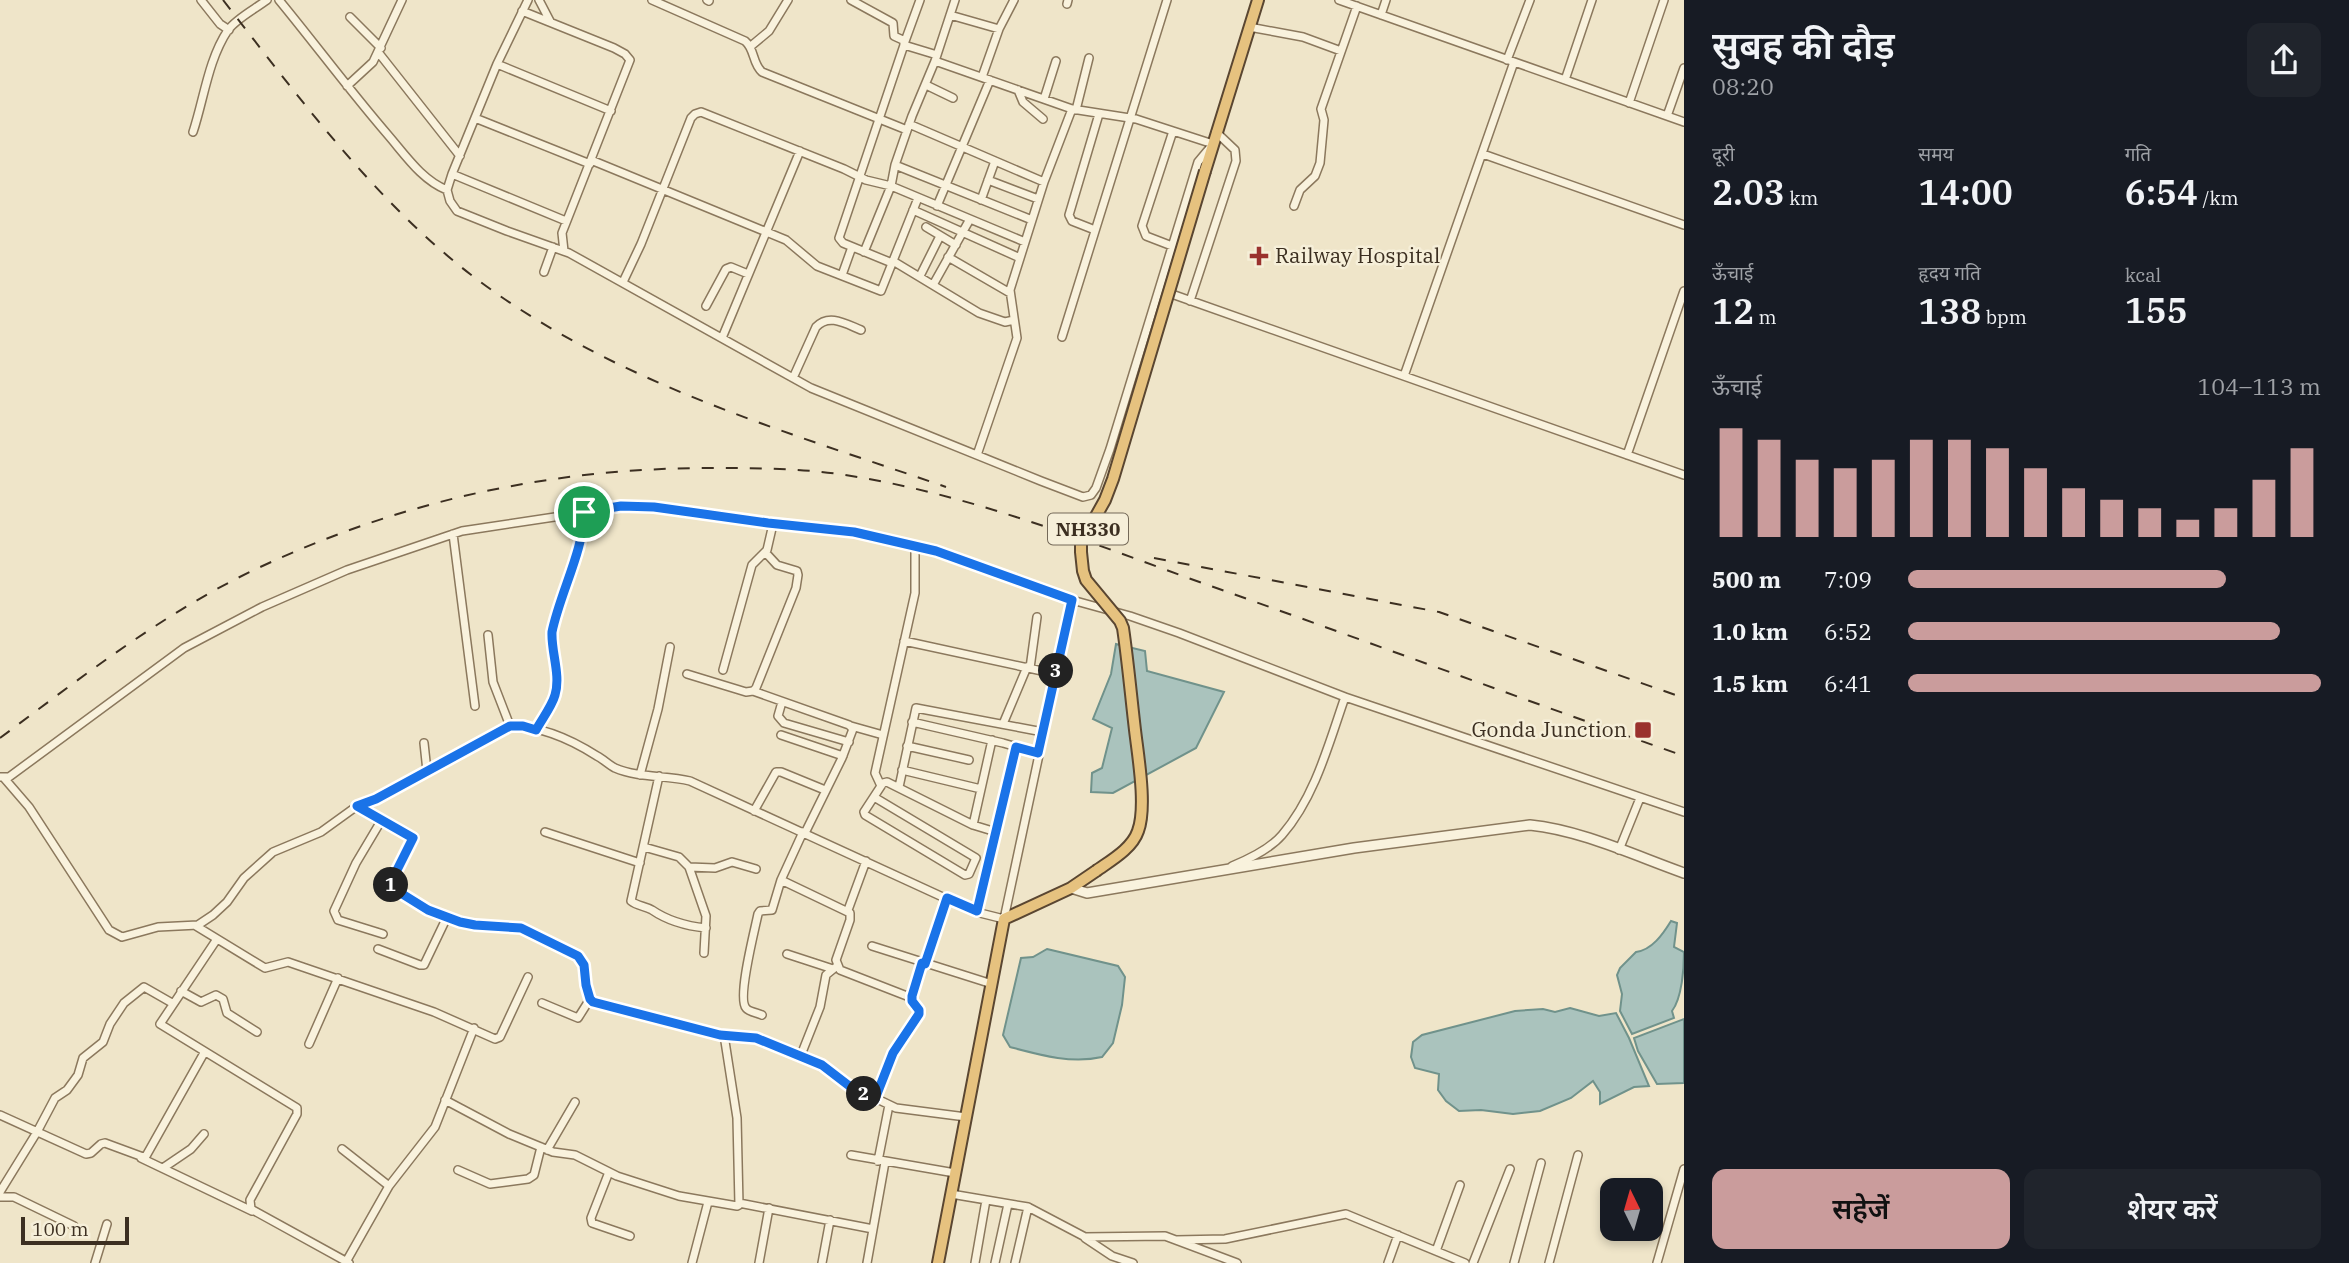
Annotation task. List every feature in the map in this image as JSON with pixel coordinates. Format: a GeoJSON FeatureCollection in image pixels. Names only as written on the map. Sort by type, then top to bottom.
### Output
{"type":"FeatureCollection","features":[{"type":"Feature","properties":{"kind":"highway","name":"NH330"},"geometry":{"type":"LineString","coordinates":[[1004,919],[1071,888],[1114,859],[1138,833],[1142,817],[1139,771],[1123,628],[1121,621],[1086,580],[1081,543],[1105,500],[1113,479],[1214,138],[1258,0]]}},
{"type":"Feature","properties":{"kind":"highway"},"geometry":{"type":"LineString","coordinates":[[938,1263],[1004,919]]}},
{"type":"Feature","properties":{"kind":"street"},"geometry":{"type":"LineString","coordinates":[[201,0],[220,24],[229,30]]}},
{"type":"Feature","properties":{"kind":"street"},"geometry":{"type":"LineString","coordinates":[[192,132],[209,72],[229,30],[267,0]]}},
{"type":"Feature","properties":{"kind":"street"},"geometry":{"type":"LineString","coordinates":[[279,0],[419,171],[435,185],[447,190]]}},
{"type":"Feature","properties":{"kind":"street"},"geometry":{"type":"LineString","coordinates":[[347,86],[373,62],[402,0]]}},
{"type":"Feature","properties":{"kind":"street"},"geometry":{"type":"LineString","coordinates":[[528,0],[497,65],[452,174],[447,190],[457,211],[564,251],[811,388],[1083,497],[1091,495],[1096,488],[1198,162],[1214,138]]}},
{"type":"Feature","properties":{"kind":"street"},"geometry":{"type":"LineString","coordinates":[[539,0],[550,22]]}},
{"type":"Feature","properties":{"kind":"street"},"geometry":{"type":"LineString","coordinates":[[652,0],[745,41],[751,46],[757,67],[762,72],[879,119],[961,147],[1044,182]]}},
{"type":"Feature","properties":{"kind":"street"},"geometry":{"type":"LineString","coordinates":[[751,46],[769,31],[788,0]]}},
{"type":"Feature","properties":{"kind":"street"},"geometry":{"type":"LineString","coordinates":[[851,0],[893,23],[894,36],[904,43],[986,79],[1074,109],[1214,138],[1235,150],[1236,161],[1190,301]]}},
{"type":"Feature","properties":{"kind":"street"},"geometry":{"type":"LineString","coordinates":[[920,0],[839,238],[843,243],[920,276],[979,313],[1004,322],[1014,320]]}},
{"type":"Feature","properties":{"kind":"street"},"geometry":{"type":"LineString","coordinates":[[864,252],[891,186],[908,127],[936,58],[955,0]]}},
{"type":"Feature","properties":{"kind":"street"},"geometry":{"type":"LineString","coordinates":[[937,206],[986,79],[999,29],[1014,0]]}},
{"type":"Feature","properties":{"kind":"street"},"geometry":{"type":"LineString","coordinates":[[1062,337],[1167,0]]}},
{"type":"Feature","properties":{"kind":"street"},"geometry":{"type":"LineString","coordinates":[[1339,0],[1684,122]]}},
{"type":"Feature","properties":{"kind":"street"},"geometry":{"type":"LineString","coordinates":[[1381,15],[1386,0]]}},
{"type":"Feature","properties":{"kind":"street"},"geometry":{"type":"LineString","coordinates":[[1404,376],[1483,154],[1530,0]]}},
{"type":"Feature","properties":{"kind":"street"},"geometry":{"type":"LineString","coordinates":[[1565,80],[1592,0]]}},
{"type":"Feature","properties":{"kind":"street"},"geometry":{"type":"LineString","coordinates":[[1629,103],[1664,0]]}},
{"type":"Feature","properties":{"kind":"street"},"geometry":{"type":"LineString","coordinates":[[1294,206],[1300,190],[1315,176],[1320,163],[1324,120],[1321,109],[1357,6]]}},
{"type":"Feature","properties":{"kind":"street"},"geometry":{"type":"LineString","coordinates":[[522,11],[614,48],[630,60],[566,221],[562,233],[564,251]]}},
{"type":"Feature","properties":{"kind":"street"},"geometry":{"type":"LineString","coordinates":[[950,15],[999,29]]}},
{"type":"Feature","properties":{"kind":"street"},"geometry":{"type":"LineString","coordinates":[[350,17],[380,50],[460,156]]}},
{"type":"Feature","properties":{"kind":"street"},"geometry":{"type":"LineString","coordinates":[[1249,27],[1303,37],[1341,51]]}},
{"type":"Feature","properties":{"kind":"street"},"geometry":{"type":"LineString","coordinates":[[977,456],[1017,338],[1010,293],[1038,199],[1074,109],[1089,58]]}},
{"type":"Feature","properties":{"kind":"street"},"geometry":{"type":"LineString","coordinates":[[1044,99],[1056,61]]}},
{"type":"Feature","properties":{"kind":"street"},"geometry":{"type":"LineString","coordinates":[[497,65],[611,111]]}},
{"type":"Feature","properties":{"kind":"street"},"geometry":{"type":"LineString","coordinates":[[1667,116],[1684,68]]}},
{"type":"Feature","properties":{"kind":"street"},"geometry":{"type":"LineString","coordinates":[[926,85],[953,97]]}},
{"type":"Feature","properties":{"kind":"street"},"geometry":{"type":"LineString","coordinates":[[1018,90],[1023,102],[1043,119]]}},
{"type":"Feature","properties":{"kind":"street"},"geometry":{"type":"LineString","coordinates":[[624,282],[691,118],[701,112],[1025,242]]}},
{"type":"Feature","properties":{"kind":"street"},"geometry":{"type":"LineString","coordinates":[[1095,230],[1072,220],[1069,215],[1099,114]]}},
{"type":"Feature","properties":{"kind":"street"},"geometry":{"type":"LineString","coordinates":[[475,118],[663,188],[766,231],[786,240],[817,266],[881,290],[918,198]]}},
{"type":"Feature","properties":{"kind":"street"},"geometry":{"type":"LineString","coordinates":[[1172,246],[1146,236],[1142,226],[1173,131]]}},
{"type":"Feature","properties":{"kind":"street"},"geometry":{"type":"LineString","coordinates":[[722,338],[800,151]]}},
{"type":"Feature","properties":{"kind":"street"},"geometry":{"type":"LineString","coordinates":[[1483,154],[1684,225]]}},
{"type":"Feature","properties":{"kind":"street"},"geometry":{"type":"LineString","coordinates":[[981,200],[995,161]]}},
{"type":"Feature","properties":{"kind":"street"},"geometry":{"type":"LineString","coordinates":[[895,165],[1032,220]]}},
{"type":"Feature","properties":{"kind":"street"},"geometry":{"type":"LineString","coordinates":[[452,174],[566,221]]}},
{"type":"Feature","properties":{"kind":"street"},"geometry":{"type":"LineString","coordinates":[[988,180],[1038,199]]}},
{"type":"Feature","properties":{"kind":"street"},"geometry":{"type":"LineString","coordinates":[[913,210],[1020,258]]}},
{"type":"Feature","properties":{"kind":"street"},"geometry":{"type":"LineString","coordinates":[[933,285],[970,219]]}},
{"type":"Feature","properties":{"kind":"street"},"geometry":{"type":"LineString","coordinates":[[926,227],[956,246]]}},
{"type":"Feature","properties":{"kind":"street"},"geometry":{"type":"LineString","coordinates":[[920,276],[940,236]]}},
{"type":"Feature","properties":{"kind":"street"},"geometry":{"type":"LineString","coordinates":[[544,272],[554,247]]}},
{"type":"Feature","properties":{"kind":"street"},"geometry":{"type":"LineString","coordinates":[[842,275],[852,247]]}},
{"type":"Feature","properties":{"kind":"street"},"geometry":{"type":"LineString","coordinates":[[948,257],[1010,293]]}},
{"type":"Feature","properties":{"kind":"street"},"geometry":{"type":"LineString","coordinates":[[706,306],[726,269],[731,267],[748,274]]}},
{"type":"Feature","properties":{"kind":"street"},"geometry":{"type":"LineString","coordinates":[[1159,289],[1684,475]]}},
{"type":"Feature","properties":{"kind":"street"},"geometry":{"type":"LineString","coordinates":[[1627,455],[1684,291]]}},
{"type":"Feature","properties":{"kind":"street"},"geometry":{"type":"LineString","coordinates":[[793,378],[816,327],[822,321],[832,319],[861,330]]}},
{"type":"Feature","properties":{"kind":"street"},"geometry":{"type":"LineString","coordinates":[[2,778],[9,777],[184,648],[262,607],[347,570],[453,534],[621,506],[654,507],[773,524],[854,532],[936,551],[1072,600],[1167,629],[1345,696],[1684,812]]}},
{"type":"Feature","properties":{"kind":"street"},"geometry":{"type":"LineString","coordinates":[[536,730],[555,696],[552,632],[575,553],[582,540],[584,512]]}},
{"type":"Feature","properties":{"kind":"street"},"geometry":{"type":"LineString","coordinates":[[723,670],[752,565],[765,552],[773,524]]}},
{"type":"Feature","properties":{"kind":"street"},"geometry":{"type":"LineString","coordinates":[[453,534],[475,706]]}},
{"type":"Feature","properties":{"kind":"street"},"geometry":{"type":"LineString","coordinates":[[881,786],[875,773],[915,586],[915,546]]}},
{"type":"Feature","properties":{"kind":"street"},"geometry":{"type":"LineString","coordinates":[[753,691],[799,575],[797,571],[774,563],[765,552]]}},
{"type":"Feature","properties":{"kind":"street"},"geometry":{"type":"LineString","coordinates":[[2,778],[29,807],[109,930],[122,937],[158,926],[197,926],[214,915],[244,878],[273,852],[321,832],[357,806],[376,799],[510,726],[523,726],[565,739],[615,768],[640,775],[690,781],[947,898],[1004,919],[1072,600]]}},
{"type":"Feature","properties":{"kind":"street"},"geometry":{"type":"LineString","coordinates":[[1003,724],[1029,668],[1037,617]]}},
{"type":"Feature","properties":{"kind":"street"},"geometry":{"type":"LineString","coordinates":[[488,635],[493,682],[510,726]]}},
{"type":"Feature","properties":{"kind":"street"},"geometry":{"type":"LineString","coordinates":[[904,641],[1056,674]]}},
{"type":"Feature","properties":{"kind":"street"},"geometry":{"type":"LineString","coordinates":[[640,775],[658,709],[670,647]]}},
{"type":"Feature","properties":{"kind":"street"},"geometry":{"type":"LineString","coordinates":[[687,674],[746,692],[753,691],[883,735]]}},
{"type":"Feature","properties":{"kind":"street"},"geometry":{"type":"LineString","coordinates":[[1225,870],[1252,857],[1282,836],[1302,806],[1324,760],[1345,696]]}},
{"type":"Feature","properties":{"kind":"street"},"geometry":{"type":"LineString","coordinates":[[782,702],[778,716],[784,723],[849,742]]}},
{"type":"Feature","properties":{"kind":"street"},"geometry":{"type":"LineString","coordinates":[[898,787],[914,710],[918,707],[1043,732]]}},
{"type":"Feature","properties":{"kind":"street"},"geometry":{"type":"LineString","coordinates":[[912,722],[1038,753]]}},
{"type":"Feature","properties":{"kind":"street"},"geometry":{"type":"LineString","coordinates":[[762,1015],[746,1008],[744,981],[758,914],[760,911],[772,910],[781,880],[849,742],[853,732],[850,726]]}},
{"type":"Feature","properties":{"kind":"street"},"geometry":{"type":"LineString","coordinates":[[781,735],[843,756]]}},
{"type":"Feature","properties":{"kind":"street"},"geometry":{"type":"LineString","coordinates":[[972,825],[992,740]]}},
{"type":"Feature","properties":{"kind":"street"},"geometry":{"type":"LineString","coordinates":[[424,743],[427,771]]}},
{"type":"Feature","properties":{"kind":"street"},"geometry":{"type":"LineString","coordinates":[[907,746],[969,760]]}},
{"type":"Feature","properties":{"kind":"street"},"geometry":{"type":"LineString","coordinates":[[977,911],[1016,747]]}},
{"type":"Feature","properties":{"kind":"street"},"geometry":{"type":"LineString","coordinates":[[902,770],[981,789]]}},
{"type":"Feature","properties":{"kind":"street"},"geometry":{"type":"LineString","coordinates":[[754,811],[776,772],[825,790]]}},
{"type":"Feature","properties":{"kind":"street"},"geometry":{"type":"LineString","coordinates":[[659,776],[631,901],[676,922],[706,928]]}},
{"type":"Feature","properties":{"kind":"street"},"geometry":{"type":"LineString","coordinates":[[874,797],[976,858],[969,874],[965,875],[865,815],[864,812],[881,786],[886,781],[972,825],[996,832]]}},
{"type":"Feature","properties":{"kind":"street"},"geometry":{"type":"LineString","coordinates":[[1619,850],[1640,797]]}},
{"type":"Feature","properties":{"kind":"street"},"geometry":{"type":"LineString","coordinates":[[357,806],[413,838],[391,887],[428,910],[475,925],[521,928],[578,956],[584,965],[586,985],[593,1002],[724,1035],[756,1038],[822,1065],[848,1085],[896,1108],[966,1117]]}},
{"type":"Feature","properties":{"kind":"street"},"geometry":{"type":"LineString","coordinates":[[381,821],[356,863],[334,914],[338,920],[383,934]]}},
{"type":"Feature","properties":{"kind":"street"},"geometry":{"type":"LineString","coordinates":[[1071,888],[1087,892],[1354,848],[1530,825],[1581,837],[1684,873]]}},
{"type":"Feature","properties":{"kind":"street"},"geometry":{"type":"LineString","coordinates":[[545,832],[640,863]]}},
{"type":"Feature","properties":{"kind":"street"},"geometry":{"type":"LineString","coordinates":[[643,847],[679,857],[689,867],[704,908],[704,953]]}},
{"type":"Feature","properties":{"kind":"street"},"geometry":{"type":"LineString","coordinates":[[801,1055],[820,1007],[826,975],[835,967],[850,920],[848,910],[866,861]]}},
{"type":"Feature","properties":{"kind":"street"},"geometry":{"type":"LineString","coordinates":[[689,867],[715,868],[732,862],[756,869]]}},
{"type":"Feature","properties":{"kind":"street"},"geometry":{"type":"LineString","coordinates":[[781,880],[848,910]]}},
{"type":"Feature","properties":{"kind":"street"},"geometry":{"type":"LineString","coordinates":[[912,999],[947,898]]}},
{"type":"Feature","properties":{"kind":"street"},"geometry":{"type":"LineString","coordinates":[[378,949],[424,965],[447,917]]}},
{"type":"Feature","properties":{"kind":"street"},"geometry":{"type":"LineString","coordinates":[[197,926],[265,968],[286,961],[435,1012],[495,1039],[500,1037],[528,977]]}},
{"type":"Feature","properties":{"kind":"street"},"geometry":{"type":"LineString","coordinates":[[217,939],[160,1020],[161,1026],[294,1105],[298,1110],[250,1200],[252,1211]]}},
{"type":"Feature","properties":{"kind":"street"},"geometry":{"type":"LineString","coordinates":[[872,946],[992,984]]}},
{"type":"Feature","properties":{"kind":"street"},"geometry":{"type":"LineString","coordinates":[[787,954],[835,967],[912,999],[919,1010],[893,1053],[875,1099]]}},
{"type":"Feature","properties":{"kind":"street"},"geometry":{"type":"LineString","coordinates":[[309,1044],[338,978]]}},
{"type":"Feature","properties":{"kind":"street"},"geometry":{"type":"LineString","coordinates":[[74,1226],[14,1197],[0,1194],[55,1098],[66,1091],[78,1075],[83,1058],[105,1040],[110,1024],[124,1003],[144,987],[172,1003]]}},
{"type":"Feature","properties":{"kind":"street"},"geometry":{"type":"LineString","coordinates":[[181,991],[201,1002],[216,995],[223,999],[227,1013],[257,1032]]}},
{"type":"Feature","properties":{"kind":"street"},"geometry":{"type":"LineString","coordinates":[[542,1003],[578,1018],[590,999]]}},
{"type":"Feature","properties":{"kind":"street"},"geometry":{"type":"LineString","coordinates":[[0,1115],[86,1154],[103,1143],[140,1157],[252,1211],[347,1262],[389,1186],[435,1127],[474,1028]]}},
{"type":"Feature","properties":{"kind":"street"},"geometry":{"type":"LineString","coordinates":[[724,1035],[737,1118],[739,1203]]}},
{"type":"Feature","properties":{"kind":"street"},"geometry":{"type":"LineString","coordinates":[[140,1157],[146,1156],[204,1053]]}},
{"type":"Feature","properties":{"kind":"street"},"geometry":{"type":"LineString","coordinates":[[445,1100],[544,1149],[575,1155],[609,1172],[679,1196],[737,1206],[739,1203],[769,1208],[873,1229]]}},
{"type":"Feature","properties":{"kind":"street"},"geometry":{"type":"LineString","coordinates":[[458,1170],[493,1184],[528,1179],[534,1175],[544,1149],[575,1102]]}},
{"type":"Feature","properties":{"kind":"street"},"geometry":{"type":"LineString","coordinates":[[867,1263],[889,1105]]}},
{"type":"Feature","properties":{"kind":"street"},"geometry":{"type":"LineString","coordinates":[[163,1168],[191,1149],[204,1134]]}},
{"type":"Feature","properties":{"kind":"street"},"geometry":{"type":"LineString","coordinates":[[342,1149],[389,1186]]}},
{"type":"Feature","properties":{"kind":"street"},"geometry":{"type":"LineString","coordinates":[[851,1155],[955,1173]]}},
{"type":"Feature","properties":{"kind":"street"},"geometry":{"type":"LineString","coordinates":[[1549,1263],[1577,1155]]}},
{"type":"Feature","properties":{"kind":"street"},"geometry":{"type":"LineString","coordinates":[[1514,1263],[1541,1163]]}},
{"type":"Feature","properties":{"kind":"street"},"geometry":{"type":"LineString","coordinates":[[1472,1263],[1510,1169]]}},
{"type":"Feature","properties":{"kind":"street"},"geometry":{"type":"LineString","coordinates":[[1657,1263],[1684,1169]]}},
{"type":"Feature","properties":{"kind":"street"},"geometry":{"type":"LineString","coordinates":[[609,1172],[591,1218],[592,1223],[630,1236]]}},
{"type":"Feature","properties":{"kind":"street"},"geometry":{"type":"LineString","coordinates":[[1436,1251],[1460,1185]]}},
{"type":"Feature","properties":{"kind":"street"},"geometry":{"type":"LineString","coordinates":[[951,1194],[1028,1208],[1085,1237],[1110,1259],[1133,1263]]}},
{"type":"Feature","properties":{"kind":"street"},"geometry":{"type":"LineString","coordinates":[[975,1263],[986,1200]]}},
{"type":"Feature","properties":{"kind":"street"},"geometry":{"type":"LineString","coordinates":[[692,1263],[708,1202]]}},
{"type":"Feature","properties":{"kind":"street"},"geometry":{"type":"LineString","coordinates":[[995,1263],[1008,1204]]}},
{"type":"Feature","properties":{"kind":"street"},"geometry":{"type":"LineString","coordinates":[[759,1263],[769,1208]]}},
{"type":"Feature","properties":{"kind":"street"},"geometry":{"type":"LineString","coordinates":[[1015,1263],[1028,1208]]}},
{"type":"Feature","properties":{"kind":"street"},"geometry":{"type":"LineString","coordinates":[[1175,1240],[1225,1239],[1341,1214],[1353,1216],[1465,1263]]}},
{"type":"Feature","properties":{"kind":"street"},"geometry":{"type":"LineString","coordinates":[[822,1263],[830,1220]]}},
{"type":"Feature","properties":{"kind":"street"},"geometry":{"type":"LineString","coordinates":[[95,1263],[107,1224]]}},
{"type":"Feature","properties":{"kind":"street"},"geometry":{"type":"LineString","coordinates":[[1388,1263],[1398,1235]]}},
{"type":"Feature","properties":{"kind":"street"},"geometry":{"type":"LineString","coordinates":[[1085,1237],[1164,1236],[1237,1263]]}},
{"type":"Feature","properties":{"kind":"water"},"geometry":{"type":"Polygon","coordinates":[[[1116,644],[1145,651],[1147,671],[1224,692],[1196,748],[1113,793],[1091,792],[1092,773],[1102,768],[1112,728],[1093,719],[1111,674],[1116,644]]]}},
{"type":"Feature","properties":{"kind":"water"},"geometry":{"type":"Polygon","coordinates":[[[1671,921],[1677,923],[1674,947],[1684,952],[1680,991],[1672,1011],[1674,1018],[1632,1034],[1620,1011],[1622,994],[1617,975],[1620,968],[1636,952],[1657,941],[1671,921]]]}},
{"type":"Feature","properties":{"kind":"water"},"geometry":{"type":"Polygon","coordinates":[[[1047,949],[1118,966],[1125,977],[1113,1043],[1102,1057],[1079,1060],[1044,1056],[1010,1047],[1003,1035],[1021,958],[1033,957],[1047,949]]]}},
{"type":"Feature","properties":{"kind":"water"},"geometry":{"type":"Polygon","coordinates":[[[1570,1008],[1599,1016],[1616,1013],[1649,1086],[1634,1087],[1600,1104],[1600,1092],[1593,1081],[1571,1098],[1540,1111],[1513,1114],[1481,1110],[1459,1111],[1446,1101],[1438,1090],[1439,1074],[1415,1068],[1411,1057],[1413,1042],[1422,1035],[1515,1011],[1543,1009],[1555,1012],[1570,1008]]]}},
{"type":"Feature","properties":{"kind":"water"},"geometry":{"type":"Polygon","coordinates":[[[1684,1019],[1684,1083],[1657,1084],[1638,1051],[1634,1038],[1684,1019]]]}},
{"type":"Feature","properties":{"kind":"railway"},"geometry":{"type":"LineString","coordinates":[[223,0],[369,180],[435,245],[470,274],[524,312],[580,345],[699,400],[946,487]]}},
{"type":"Feature","properties":{"kind":"railway"},"geometry":{"type":"LineString","coordinates":[[0,738],[124,647],[188,605],[256,569],[365,525],[421,507],[534,482],[651,470],[744,468],[845,475],[933,493],[1020,518],[1684,756]]}},
{"type":"Feature","properties":{"kind":"railway"},"geometry":{"type":"LineString","coordinates":[[1154,558],[1439,612],[1684,698]]}},
{"type":"Feature","properties":{"kind":"place","name":"Railway Hospital"},"geometry":{"type":"Point","coordinates":[1259,256]}},
{"type":"Feature","properties":{"kind":"place","name":"Gonda Junction"},"geometry":{"type":"Point","coordinates":[1643,730]}},
{"type":"Feature","properties":{"kind":"route"},"geometry":{"type":"LineString","coordinates":[[621,506],[654,507],[854,532],[936,551],[1072,600],[1038,753],[1016,747],[977,911],[947,898],[912,996],[912,1001],[920,1012],[896,1047],[875,1099],[848,1085],[822,1065],[756,1038],[720,1035],[593,1002],[586,985],[584,965],[578,956],[521,928],[460,922],[428,910],[391,887],[401,861],[414,840],[411,835],[357,806],[376,799],[510,726],[536,730],[555,696],[552,632],[575,553],[582,540],[584,512],[621,506]]}}]}
